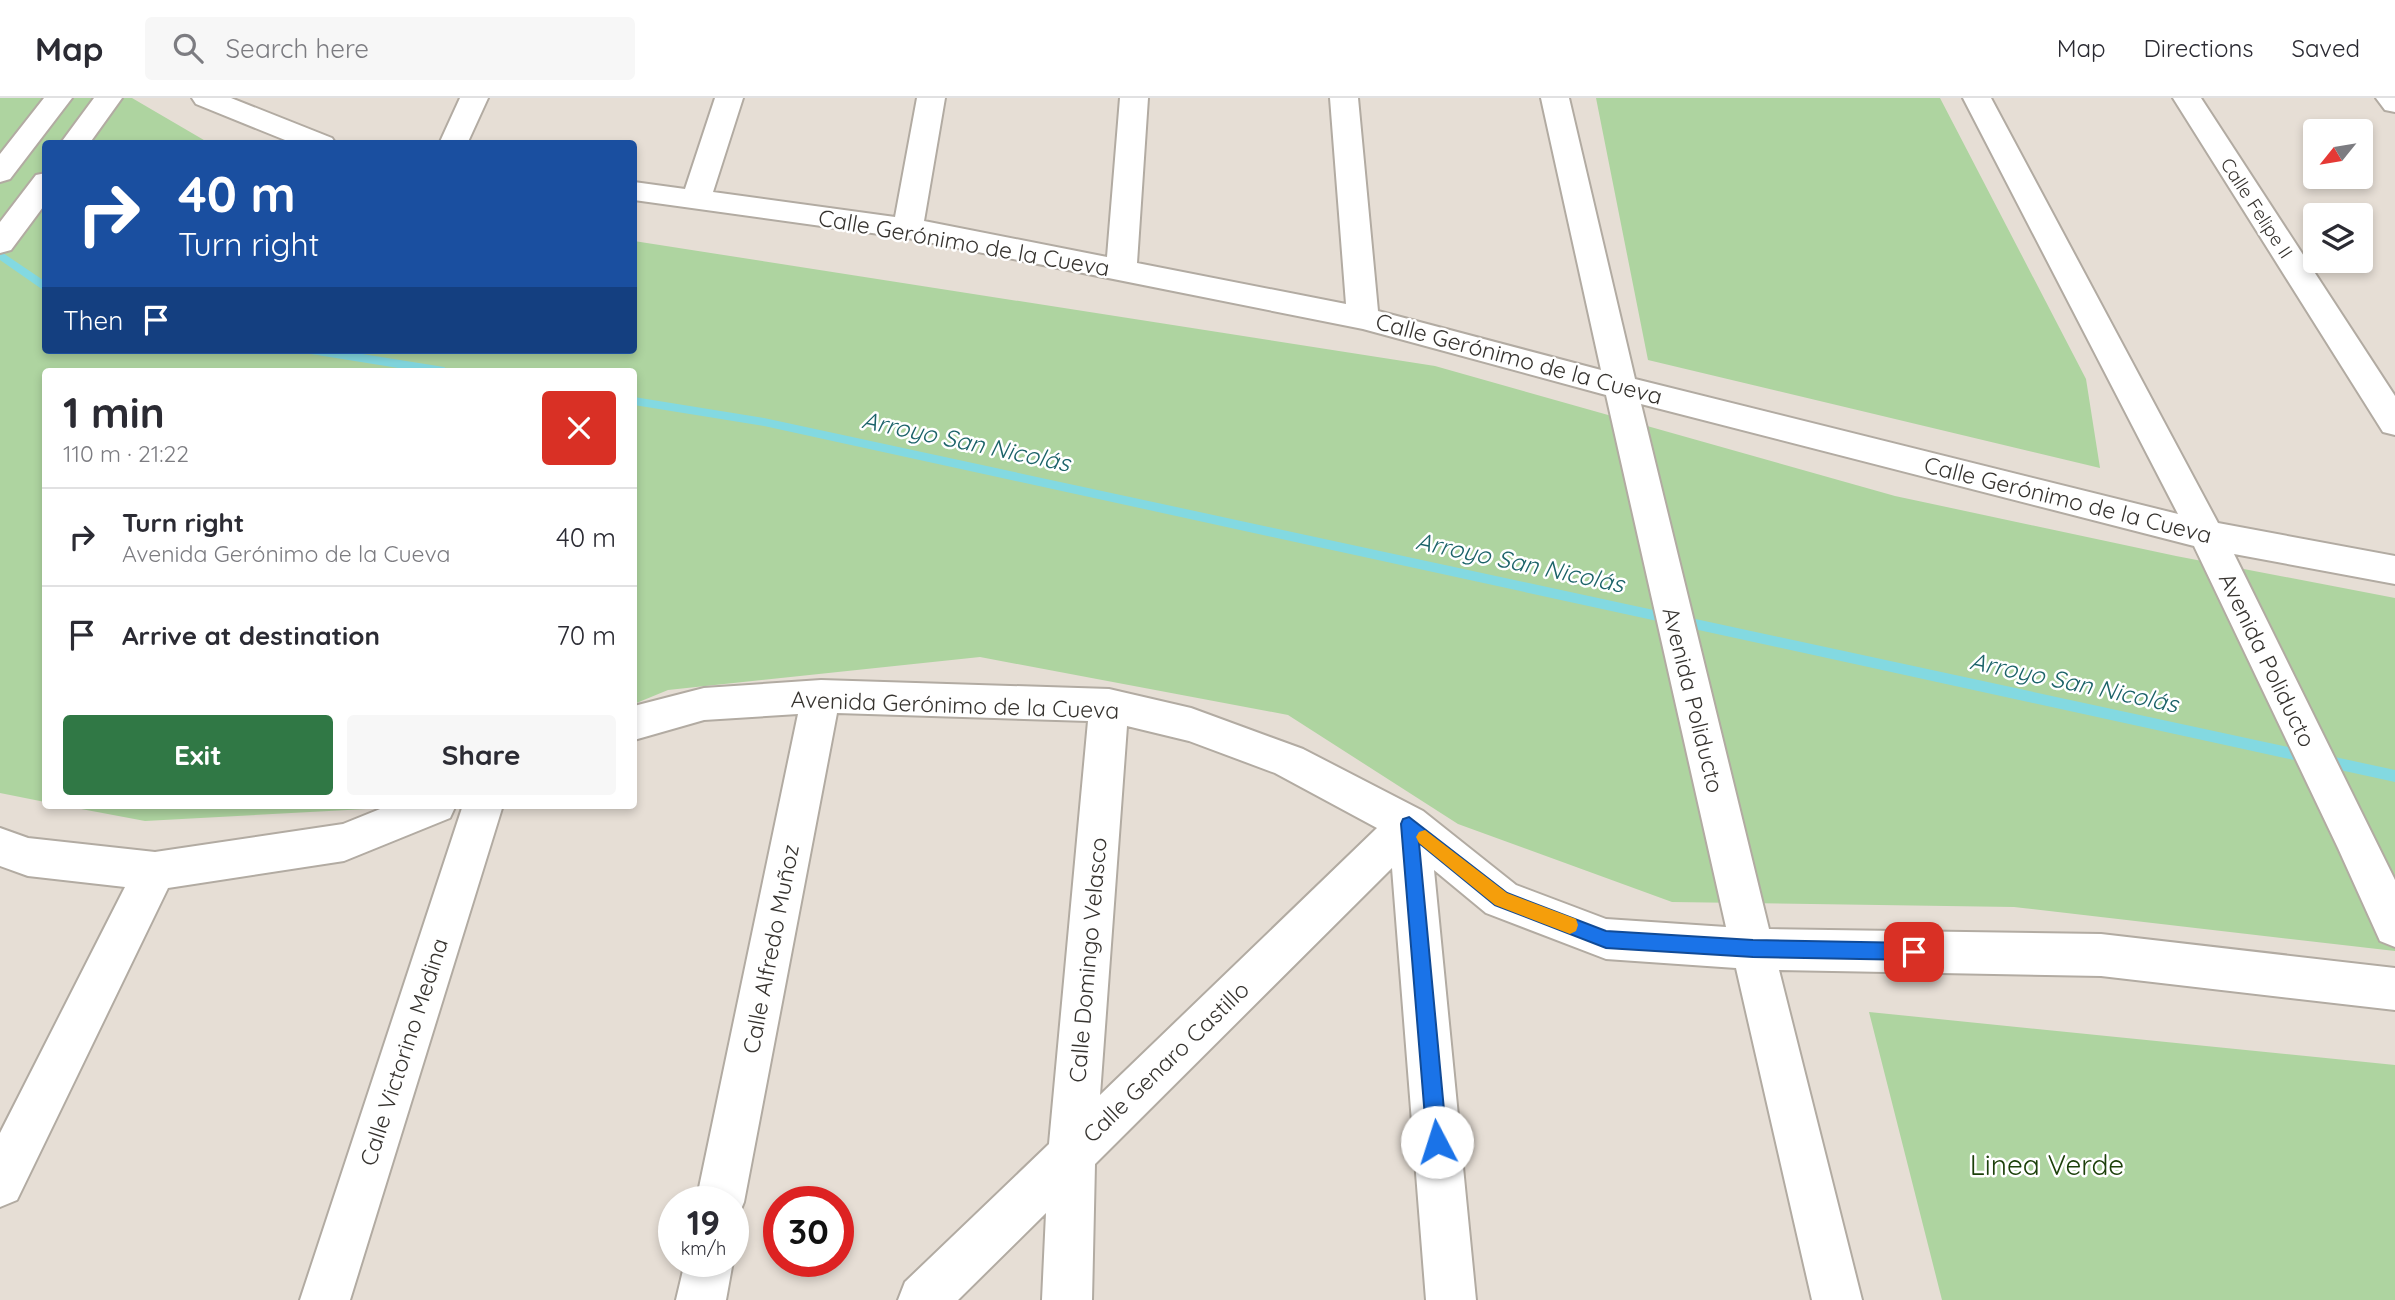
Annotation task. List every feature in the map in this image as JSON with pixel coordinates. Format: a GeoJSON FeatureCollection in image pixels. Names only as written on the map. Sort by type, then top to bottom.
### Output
{"type":"FeatureCollection","features":[{"type":"Feature","properties":{"kind":"street"},"geometry":{"type":"LineString","coordinates":[[0,173],[58,98]]}},
{"type":"Feature","properties":{"kind":"street"},"geometry":{"type":"LineString","coordinates":[[77,140],[108,98]]}},
{"type":"Feature","properties":{"kind":"street"},"geometry":{"type":"LineString","coordinates":[[206,98],[312,140]]}},
{"type":"Feature","properties":{"kind":"street"},"geometry":{"type":"LineString","coordinates":[[455,140],[474,98]]}},
{"type":"Feature","properties":{"kind":"street"},"geometry":{"type":"LineString","coordinates":[[696,200],[729,98]]}},
{"type":"Feature","properties":{"kind":"street"},"geometry":{"type":"LineString","coordinates":[[908,228],[931,98]]}},
{"type":"Feature","properties":{"kind":"street"},"geometry":{"type":"LineString","coordinates":[[1121,272],[1134,98]]}},
{"type":"Feature","properties":{"kind":"street"},"geometry":{"type":"LineString","coordinates":[[1344,98],[1363,317]]}},
{"type":"Feature","properties":{"kind":"street","name":"Avenida Poliducto"},"geometry":{"type":"LineString","coordinates":[[1555,98],[1676,634],[1836,1300]]}},
{"type":"Feature","properties":{"kind":"street","name":"Avenida Poliducto"},"geometry":{"type":"LineString","coordinates":[[1977,98],[2207,535],[2395,927]]}},
{"type":"Feature","properties":{"kind":"street","name":"Calle Felipe II"},"geometry":{"type":"LineString","coordinates":[[2187,98],[2395,423]]}},
{"type":"Feature","properties":{"kind":"street"},"geometry":{"type":"LineString","coordinates":[[2390,98],[2395,104]]}},
{"type":"Feature","properties":{"kind":"street"},"geometry":{"type":"LineString","coordinates":[[0,243],[42,187]]}},
{"type":"Feature","properties":{"kind":"street","name":"Calle Gerónimo de la Cueva"},"geometry":{"type":"LineString","coordinates":[[637,191],[908,228],[1121,272],[1363,317],[1619,387],[2207,535],[2395,570]]}},
{"type":"Feature","properties":{"kind":"street","name":"Avenida Gerónimo de la Cueva"},"geometry":{"type":"LineString","coordinates":[[637,722],[704,704],[821,696],[1109,705],[1191,724],[1289,761],[1409,824],[1501,899],[1606,939],[1753,949],[2101,955],[2395,989]]}},
{"type":"Feature","properties":{"kind":"street","name":"Calle Alfredo Muñoz"},"geometry":{"type":"LineString","coordinates":[[723,1186],[821,696]]}},
{"type":"Feature","properties":{"kind":"street","name":"Calle Domingo Velasco"},"geometry":{"type":"LineString","coordinates":[[1067,1300],[1072,1153],[1109,705]]}},
{"type":"Feature","properties":{"kind":"street"},"geometry":{"type":"LineString","coordinates":[[0,847],[28,858],[155,871],[344,842],[426,809]]}},
{"type":"Feature","properties":{"kind":"street","name":"Calle Victorino Medina"},"geometry":{"type":"LineString","coordinates":[[325,1300],[482,809]]}},
{"type":"Feature","properties":{"kind":"street"},"geometry":{"type":"LineString","coordinates":[[1409,824],[1451,1300]]}},
{"type":"Feature","properties":{"kind":"street","name":"Calle Genaro Castillo"},"geometry":{"type":"LineString","coordinates":[[923,1300],[1409,824]]}},
{"type":"Feature","properties":{"kind":"street"},"geometry":{"type":"LineString","coordinates":[[0,1183],[155,871]]}},
{"type":"Feature","properties":{"kind":"street"},"geometry":{"type":"LineString","coordinates":[[701,1300],[706,1277]]}},
{"type":"Feature","properties":{"kind":"green space"},"geometry":{"type":"Polygon","coordinates":[[[0,98],[132,98],[204,140],[42,140],[42,354],[637,354],[637,241],[1435,366],[1895,496],[2176,556],[2395,598],[2395,951],[2014,907],[1672,902],[1458,824],[1288,715],[980,657],[668,690],[637,703],[637,368],[42,368],[42,801],[0,793],[0,98]]]}},
{"type":"Feature","properties":{"kind":"green space"},"geometry":{"type":"Polygon","coordinates":[[[1596,98],[1940,98],[2086,379],[2100,468],[1648,360],[1596,98]]]}},
{"type":"Feature","properties":{"kind":"green space"},"geometry":{"type":"Polygon","coordinates":[[[81,809],[367,809],[145,821],[81,809]]]}},
{"type":"Feature","properties":{"kind":"green space","name":"Linea Verde"},"geometry":{"type":"Polygon","coordinates":[[[1869,1012],[2395,1065],[2395,1300],[1942,1300],[1869,1012]]]}},
{"type":"Feature","properties":{"kind":"waterway","name":"Arroyo San Nicolás"},"geometry":{"type":"LineString","coordinates":[[0,255],[42,285]]}},
{"type":"Feature","properties":{"kind":"waterway","name":"Arroyo San Nicolás"},"geometry":{"type":"LineString","coordinates":[[336,354],[425,368]]}},
{"type":"Feature","properties":{"kind":"waterway","name":"Arroyo San Nicolás"},"geometry":{"type":"LineString","coordinates":[[637,401],[764,422],[2395,776]]}},
{"type":"Feature","properties":{"kind":"slow traffic"},"geometry":{"type":"LineString","coordinates":[[1425,837],[1501,899],[1570,925]]}},
{"type":"Feature","properties":{"kind":"route"},"geometry":{"type":"LineString","coordinates":[[1437,1142],[1409,824],[1501,899],[1606,939],[1753,949],[1914,952]]}}]}
